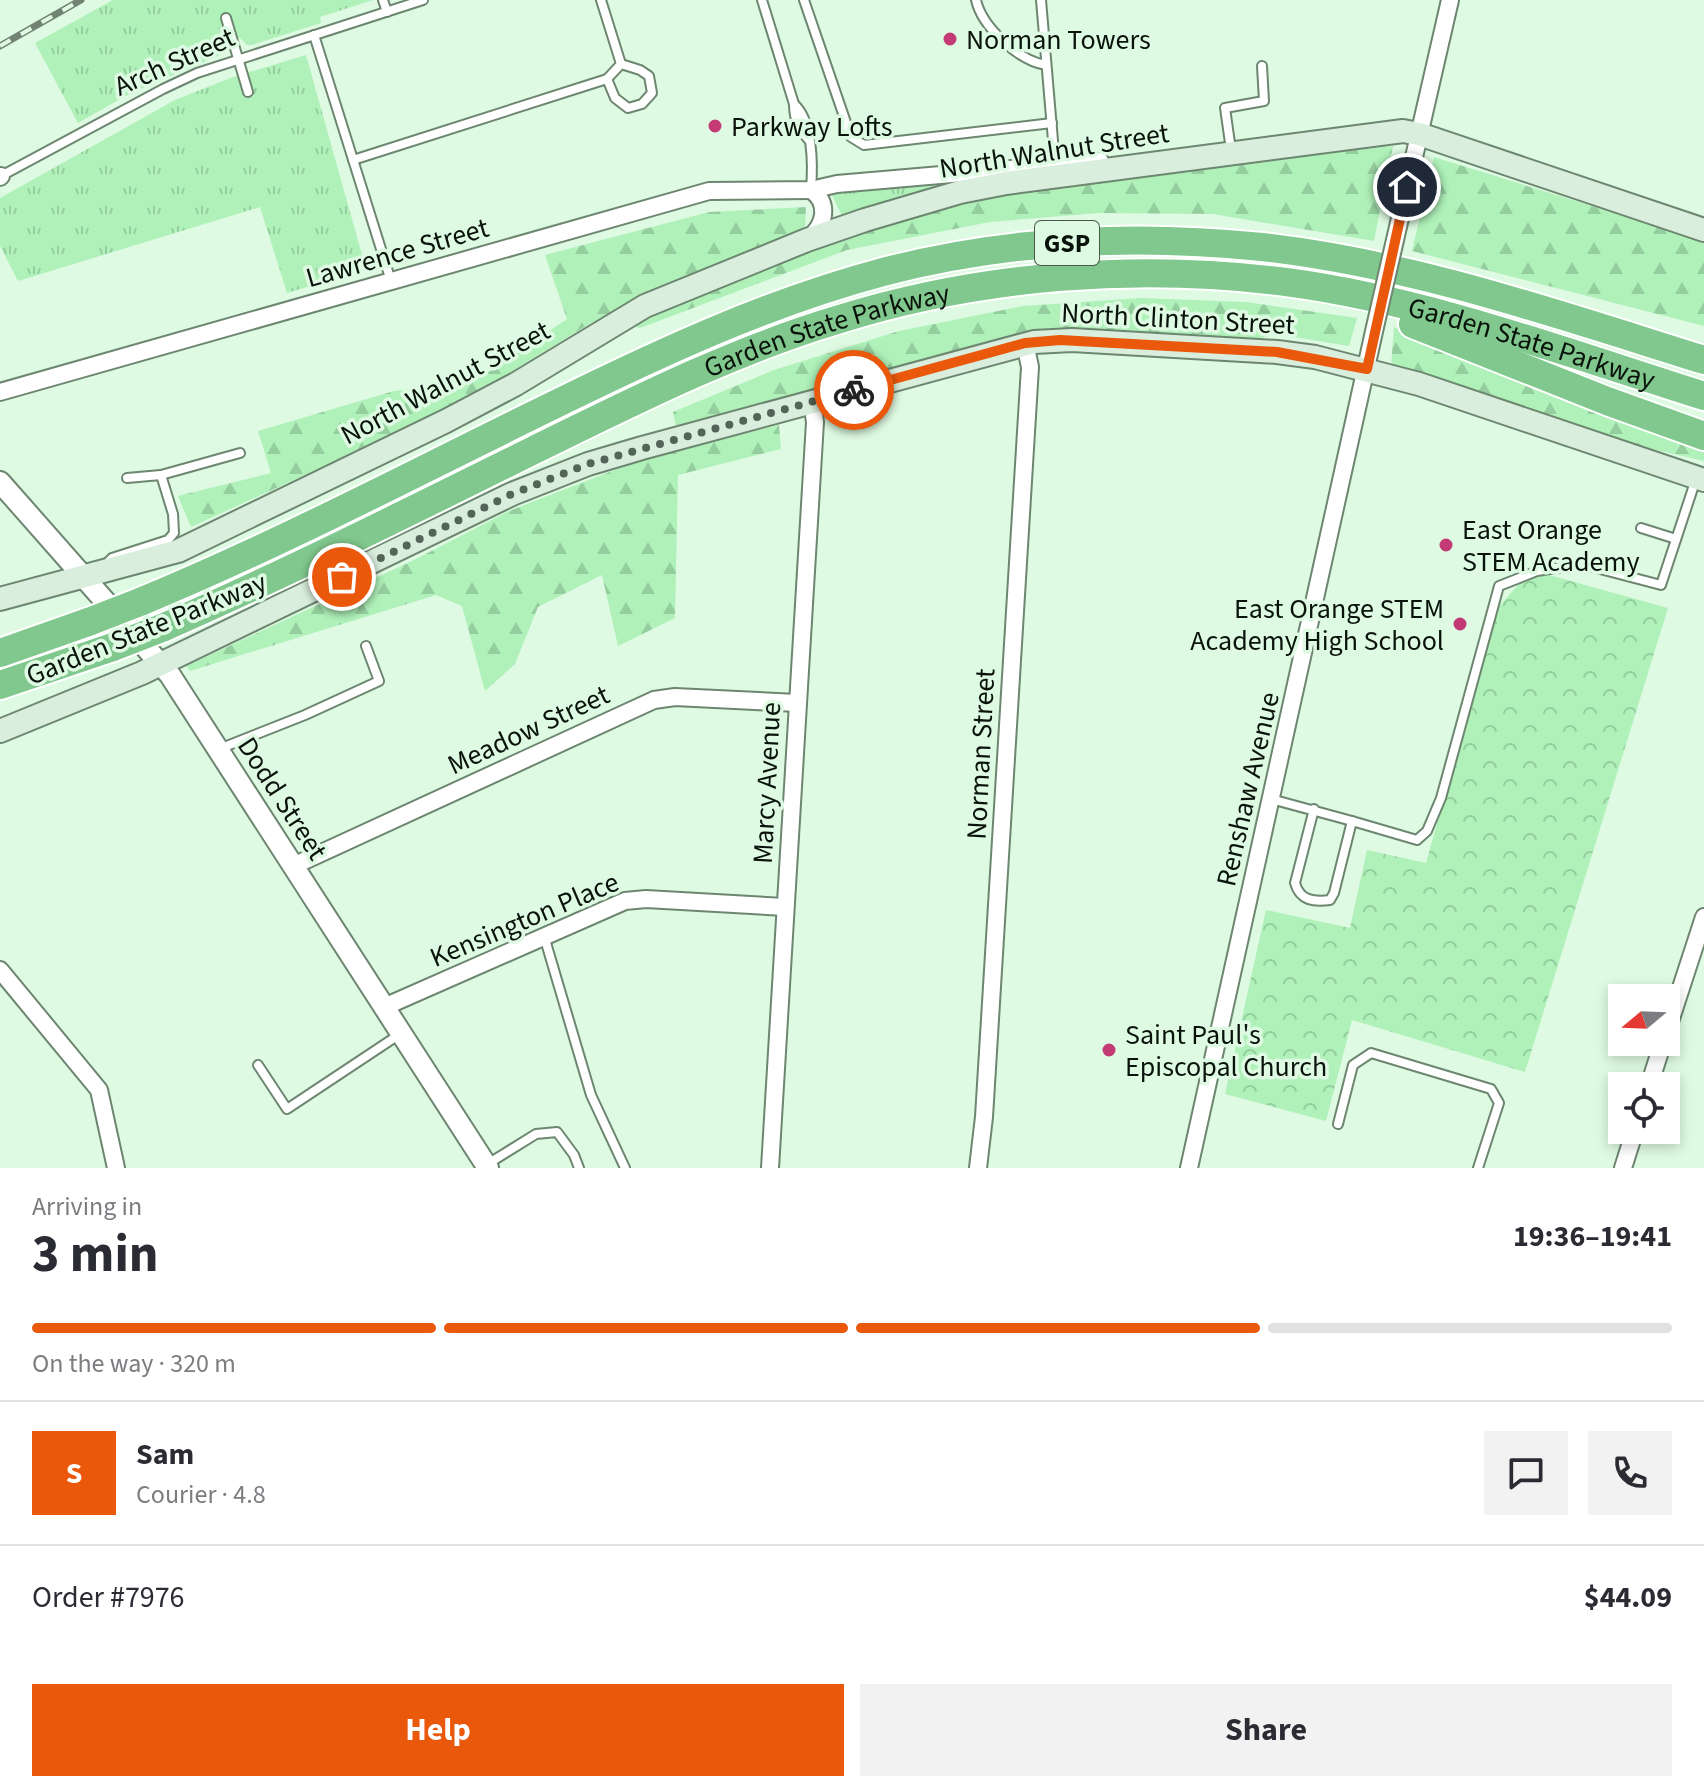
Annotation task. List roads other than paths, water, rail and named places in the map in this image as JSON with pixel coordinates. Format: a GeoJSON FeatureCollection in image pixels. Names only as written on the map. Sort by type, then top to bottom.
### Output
{"type":"FeatureCollection","features":[{"type":"Feature","properties":{"kind":"highway","name":"Garden State Parkway"},"geometry":{"type":"LineString","coordinates":[[0,653],[140,602],[216,569],[663,353],[786,302],[913,265],[1044,245],[1111,241],[1177,241],[1283,250],[1413,274],[1704,360]]}},
{"type":"Feature","properties":{"kind":"highway","name":"Garden State Parkway"},"geometry":{"type":"LineString","coordinates":[[0,685],[162,628],[280,574],[638,399],[738,355],[839,319],[918,298],[1039,280],[1132,274],[1226,276],[1319,288],[1397,304],[1476,325],[1704,396]]}},
{"type":"Feature","properties":{"kind":"highway"},"geometry":{"type":"LineString","coordinates":[[1319,288],[1704,436]]}},
{"type":"Feature","properties":{"kind":"highway"},"geometry":{"type":"LineString","coordinates":[[1593,326],[1704,350]]}},
{"type":"Feature","properties":{"kind":"highway"},"geometry":{"type":"LineString","coordinates":[[0,638],[91,621]]}},
{"type":"Feature","properties":{"kind":"main road","name":"North Walnut Street"},"geometry":{"type":"LineString","coordinates":[[0,599],[178,551],[446,421],[516,384],[645,306],[807,240],[960,192],[1027,180],[1393,132],[1419,134],[1704,230]]}},
{"type":"Feature","properties":{"kind":"main road","name":"North Clinton Street"},"geometry":{"type":"LineString","coordinates":[[0,731],[161,664],[469,514],[588,464],[1025,343],[1072,340],[1277,352],[1367,369],[1701,480]]}},
{"type":"Feature","properties":{"kind":"street","name":"Renshaw Avenue"},"geometry":{"type":"LineString","coordinates":[[1189,1168],[1450,0]]}},
{"type":"Feature","properties":{"kind":"street","name":"Lawrence Street"},"geometry":{"type":"LineString","coordinates":[[0,392],[709,191],[811,190],[837,184],[1055,164],[1205,157]]}},
{"type":"Feature","properties":{"kind":"street"},"geometry":{"type":"LineString","coordinates":[[807,240],[819,229],[823,217],[821,200],[811,190]]}},
{"type":"Feature","properties":{"kind":"street","name":"Norman Street"},"geometry":{"type":"LineString","coordinates":[[978,1168],[984,1117],[1030,367],[1025,343]]}},
{"type":"Feature","properties":{"kind":"street","name":"Marcy Avenue"},"geometry":{"type":"LineString","coordinates":[[770,1168],[815,422],[812,401]]}},
{"type":"Feature","properties":{"kind":"street","name":"Dodd Street"},"geometry":{"type":"LineString","coordinates":[[0,482],[161,664],[487,1167]]}},
{"type":"Feature","properties":{"kind":"street","name":"Meadow Street"},"geometry":{"type":"LineString","coordinates":[[293,866],[654,700],[675,697],[797,703]]}},
{"type":"Feature","properties":{"kind":"street","name":"Kensington Place"},"geometry":{"type":"LineString","coordinates":[[384,1007],[615,904],[635,899],[785,907]]}},
{"type":"Feature","properties":{"kind":"street"},"geometry":{"type":"LineString","coordinates":[[1680,991],[1704,917]]}},
{"type":"Feature","properties":{"kind":"street"},"geometry":{"type":"LineString","coordinates":[[0,970],[99,1090],[116,1168]]}},
{"type":"Feature","properties":{"kind":"street"},"geometry":{"type":"LineString","coordinates":[[1623,1168],[1631,1144]]}},
{"type":"Feature","properties":{"kind":"lane"},"geometry":{"type":"LineString","coordinates":[[383,0],[387,12]]}},
{"type":"Feature","properties":{"kind":"lane","name":"Arch Street"},"geometry":{"type":"LineString","coordinates":[[1,176],[163,89],[238,59],[423,0]]}},
{"type":"Feature","properties":{"kind":"lane"},"geometry":{"type":"LineString","coordinates":[[601,0],[621,64]]}},
{"type":"Feature","properties":{"kind":"lane"},"geometry":{"type":"LineString","coordinates":[[762,0],[794,104],[794,115],[799,129],[808,139],[813,163],[811,190]]}},
{"type":"Feature","properties":{"kind":"lane"},"geometry":{"type":"LineString","coordinates":[[804,0],[851,137],[864,145],[1052,123]]}},
{"type":"Feature","properties":{"kind":"lane"},"geometry":{"type":"LineString","coordinates":[[976,0],[979,14],[1016,51],[1031,63],[1046,65]]}},
{"type":"Feature","properties":{"kind":"lane"},"geometry":{"type":"LineString","coordinates":[[1041,0],[1055,164]]}},
{"type":"Feature","properties":{"kind":"lane"},"geometry":{"type":"LineString","coordinates":[[226,18],[248,92]]}},
{"type":"Feature","properties":{"kind":"lane"},"geometry":{"type":"LineString","coordinates":[[314,35],[391,281]]}},
{"type":"Feature","properties":{"kind":"lane"},"geometry":{"type":"LineString","coordinates":[[353,160],[607,79],[621,64]]}},
{"type":"Feature","properties":{"kind":"lane"},"geometry":{"type":"LineString","coordinates":[[607,79],[615,98],[628,108],[642,104],[652,93],[649,76],[621,64]]}},
{"type":"Feature","properties":{"kind":"lane"},"geometry":{"type":"LineString","coordinates":[[1232,155],[1225,108],[1264,101],[1262,66]]}},
{"type":"Feature","properties":{"kind":"lane"},"geometry":{"type":"LineString","coordinates":[[127,478],[161,475],[240,453]]}},
{"type":"Feature","properties":{"kind":"lane"},"geometry":{"type":"LineString","coordinates":[[107,571],[112,558],[168,540],[174,533],[173,514],[161,475]]}},
{"type":"Feature","properties":{"kind":"lane"},"geometry":{"type":"LineString","coordinates":[[1271,799],[1417,840],[1427,831],[1441,798],[1499,586],[1537,571],[1581,564],[1661,585],[1701,480]]}},
{"type":"Feature","properties":{"kind":"lane"},"geometry":{"type":"LineString","coordinates":[[1641,528],[1676,539]]}},
{"type":"Feature","properties":{"kind":"lane"},"geometry":{"type":"LineString","coordinates":[[218,749],[305,715],[379,681],[366,646]]}},
{"type":"Feature","properties":{"kind":"lane"},"geometry":{"type":"LineString","coordinates":[[1314,809],[1295,883],[1298,893],[1305,898],[1330,900],[1352,821]]}},
{"type":"Feature","properties":{"kind":"lane"},"geometry":{"type":"LineString","coordinates":[[544,936],[591,1095],[625,1168]]}},
{"type":"Feature","properties":{"kind":"lane"},"geometry":{"type":"LineString","coordinates":[[258,1065],[287,1109],[401,1034]]}},
{"type":"Feature","properties":{"kind":"lane"},"geometry":{"type":"LineString","coordinates":[[1338,1124],[1353,1065],[1371,1053],[1491,1089],[1499,1103],[1478,1168]]}},
{"type":"Feature","properties":{"kind":"lane"},"geometry":{"type":"LineString","coordinates":[[487,1167],[536,1134],[557,1132],[574,1155],[579,1168]]}},
{"type":"Feature","properties":{"kind":"railway"},"geometry":{"type":"LineString","coordinates":[[0,46],[81,0]]}},
{"type":"Feature","properties":{"kind":"place","name":"Norman Towers"},"geometry":{"type":"Point","coordinates":[950,39]}},
{"type":"Feature","properties":{"kind":"place","name":"Parkway Lofts"},"geometry":{"type":"Point","coordinates":[715,126]}},
{"type":"Feature","properties":{"kind":"place","name":"East Orange STEM Academy"},"geometry":{"type":"Point","coordinates":[1446,545]}},
{"type":"Feature","properties":{"kind":"place","name":"East Orange STEM Academy High School"},"geometry":{"type":"Point","coordinates":[1460,624]}},
{"type":"Feature","properties":{"kind":"place","name":"Saint Paul's Episcopal Church"},"geometry":{"type":"Point","coordinates":[1109,1050]}}]}
